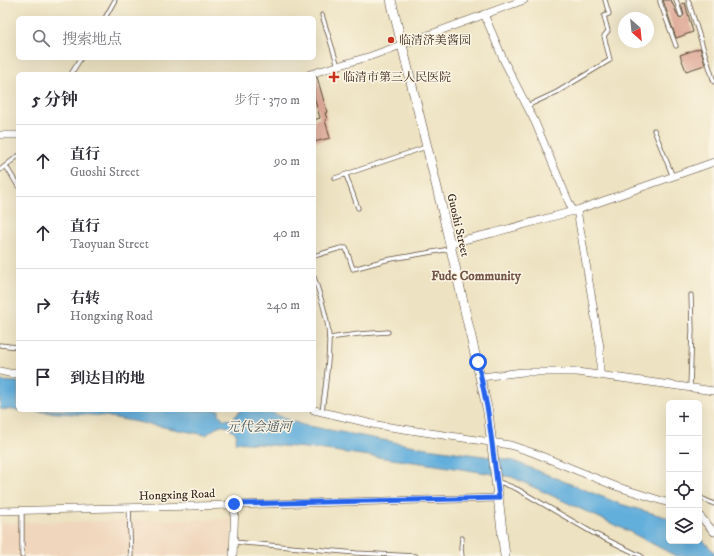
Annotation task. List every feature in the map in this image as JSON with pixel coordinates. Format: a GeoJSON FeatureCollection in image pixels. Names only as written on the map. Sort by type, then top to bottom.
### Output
{"type":"FeatureCollection","features":[{"type":"Feature","properties":{"kind":"street","name":"Guoshi Street"},"geometry":{"type":"LineString","coordinates":[[391,0],[481,377],[488,412],[505,556]]}},
{"type":"Feature","properties":{"kind":"street"},"geometry":{"type":"LineString","coordinates":[[316,72],[402,44],[524,0]]}},
{"type":"Feature","properties":{"kind":"street"},"geometry":{"type":"LineString","coordinates":[[484,14],[504,61],[527,106],[575,211],[600,347],[600,375]]}},
{"type":"Feature","properties":{"kind":"street"},"geometry":{"type":"LineString","coordinates":[[0,135],[16,135]]}},
{"type":"Feature","properties":{"kind":"street"},"geometry":{"type":"LineString","coordinates":[[450,246],[575,211],[714,162]]}},
{"type":"Feature","properties":{"kind":"street"},"geometry":{"type":"LineString","coordinates":[[0,370],[13,374],[16,373]]}},
{"type":"Feature","properties":{"kind":"street"},"geometry":{"type":"LineString","coordinates":[[481,377],[523,372],[577,372],[714,392]]}},
{"type":"Feature","properties":{"kind":"street"},"geometry":{"type":"LineString","coordinates":[[316,410],[377,425],[510,445],[534,453],[615,486],[666,502]]}},
{"type":"Feature","properties":{"kind":"street","name":"Hongxing Road"},"geometry":{"type":"LineString","coordinates":[[0,511],[499,498]]}},
{"type":"Feature","properties":{"kind":"street"},"geometry":{"type":"LineString","coordinates":[[233,556],[234,504]]}},
{"type":"Feature","properties":{"kind":"street"},"geometry":{"type":"LineString","coordinates":[[702,518],[714,532]]}},
{"type":"Feature","properties":{"kind":"lane"},"geometry":{"type":"LineString","coordinates":[[106,16],[115,0]]}},
{"type":"Feature","properties":{"kind":"lane"},"geometry":{"type":"LineString","coordinates":[[527,106],[557,92],[610,60],[604,36],[608,31],[604,16],[609,14],[605,0]]}},
{"type":"Feature","properties":{"kind":"lane"},"geometry":{"type":"LineString","coordinates":[[660,0],[676,46]]}},
{"type":"Feature","properties":{"kind":"lane"},"geometry":{"type":"LineString","coordinates":[[676,0],[681,15]]}},
{"type":"Feature","properties":{"kind":"lane"},"geometry":{"type":"LineString","coordinates":[[688,0],[714,82]]}},
{"type":"Feature","properties":{"kind":"lane"},"geometry":{"type":"LineString","coordinates":[[322,15],[338,66]]}},
{"type":"Feature","properties":{"kind":"lane"},"geometry":{"type":"LineString","coordinates":[[73,72],[80,60]]}},
{"type":"Feature","properties":{"kind":"lane"},"geometry":{"type":"LineString","coordinates":[[654,130],[673,177]]}},
{"type":"Feature","properties":{"kind":"lane"},"geometry":{"type":"LineString","coordinates":[[335,178],[427,147]]}},
{"type":"Feature","properties":{"kind":"lane"},"geometry":{"type":"LineString","coordinates":[[0,170],[16,158]]}},
{"type":"Feature","properties":{"kind":"lane"},"geometry":{"type":"LineString","coordinates":[[6,166],[16,183]]}},
{"type":"Feature","properties":{"kind":"lane"},"geometry":{"type":"LineString","coordinates":[[346,175],[358,208]]}},
{"type":"Feature","properties":{"kind":"lane"},"geometry":{"type":"LineString","coordinates":[[316,255],[346,248],[353,269],[450,246]]}},
{"type":"Feature","properties":{"kind":"lane"},"geometry":{"type":"LineString","coordinates":[[316,282],[322,301],[329,338],[322,412]]}},
{"type":"Feature","properties":{"kind":"lane"},"geometry":{"type":"LineString","coordinates":[[690,389],[692,346],[691,295]]}},
{"type":"Feature","properties":{"kind":"lane"},"geometry":{"type":"LineString","coordinates":[[329,338],[388,332]]}},
{"type":"Feature","properties":{"kind":"lane"},"geometry":{"type":"LineString","coordinates":[[0,345],[16,347]]}},
{"type":"Feature","properties":{"kind":"lane"},"geometry":{"type":"LineString","coordinates":[[497,481],[516,489],[593,533],[641,556]]}},
{"type":"Feature","properties":{"kind":"lane"},"geometry":{"type":"LineString","coordinates":[[702,498],[714,504]]}},
{"type":"Feature","properties":{"kind":"lane"},"geometry":{"type":"LineString","coordinates":[[129,508],[131,556]]}},
{"type":"Feature","properties":{"kind":"lane"},"geometry":{"type":"LineString","coordinates":[[22,510],[22,556]]}},
{"type":"Feature","properties":{"kind":"lane"},"geometry":{"type":"LineString","coordinates":[[462,538],[462,556]]}},
{"type":"Feature","properties":{"kind":"lane"},"geometry":{"type":"LineString","coordinates":[[233,542],[356,553],[416,556]]}},
{"type":"Feature","properties":{"kind":"shaded area"},"geometry":{"type":"Polygon","coordinates":[[[231,519],[230,556],[0,556],[0,523],[231,519]]]}},
{"type":"Feature","properties":{"kind":"water","name":"元代会通河"},"geometry":{"type":"Polygon","coordinates":[[[0,381],[16,382],[16,410],[0,409],[0,381]]]}},
{"type":"Feature","properties":{"kind":"water","name":"元代会通河"},"geometry":{"type":"Polygon","coordinates":[[[45,412],[219,412],[223,419],[232,420],[239,412],[271,412],[303,425],[420,447],[511,460],[620,504],[666,517],[666,544],[702,544],[702,539],[714,552],[714,556],[676,556],[630,532],[512,477],[318,449],[235,442],[237,435],[228,427],[220,425],[206,435],[105,416],[45,412]]]}},
{"type":"Feature","properties":{"kind":"building"},"geometry":{"type":"Polygon","coordinates":[[[663,0],[671,0],[678,16],[681,18],[684,15],[681,4],[685,3],[693,32],[676,38],[663,0]]]}},
{"type":"Feature","properties":{"kind":"building"},"geometry":{"type":"Polygon","coordinates":[[[700,48],[705,65],[686,71],[680,55],[700,48]]]}},
{"type":"Feature","properties":{"kind":"building"},"geometry":{"type":"Polygon","coordinates":[[[316,77],[327,112],[325,113],[327,119],[325,120],[330,138],[316,142],[316,119],[320,118],[316,104],[316,77]]]}},
{"type":"Feature","properties":{"kind":"place","name":"临清济美酱园"},"geometry":{"type":"Point","coordinates":[391,40]}},
{"type":"Feature","properties":{"kind":"place","name":"临清市第三人民医院"},"geometry":{"type":"Point","coordinates":[334,77]}},
{"type":"Feature","properties":{"kind":"district","name":"Fude Community"},"geometry":{"type":"Point","coordinates":[476,276]}},
{"type":"Feature","properties":{"kind":"route"},"geometry":{"type":"LineString","coordinates":[[234,504],[499,498],[488,412],[478,362]]}}]}
